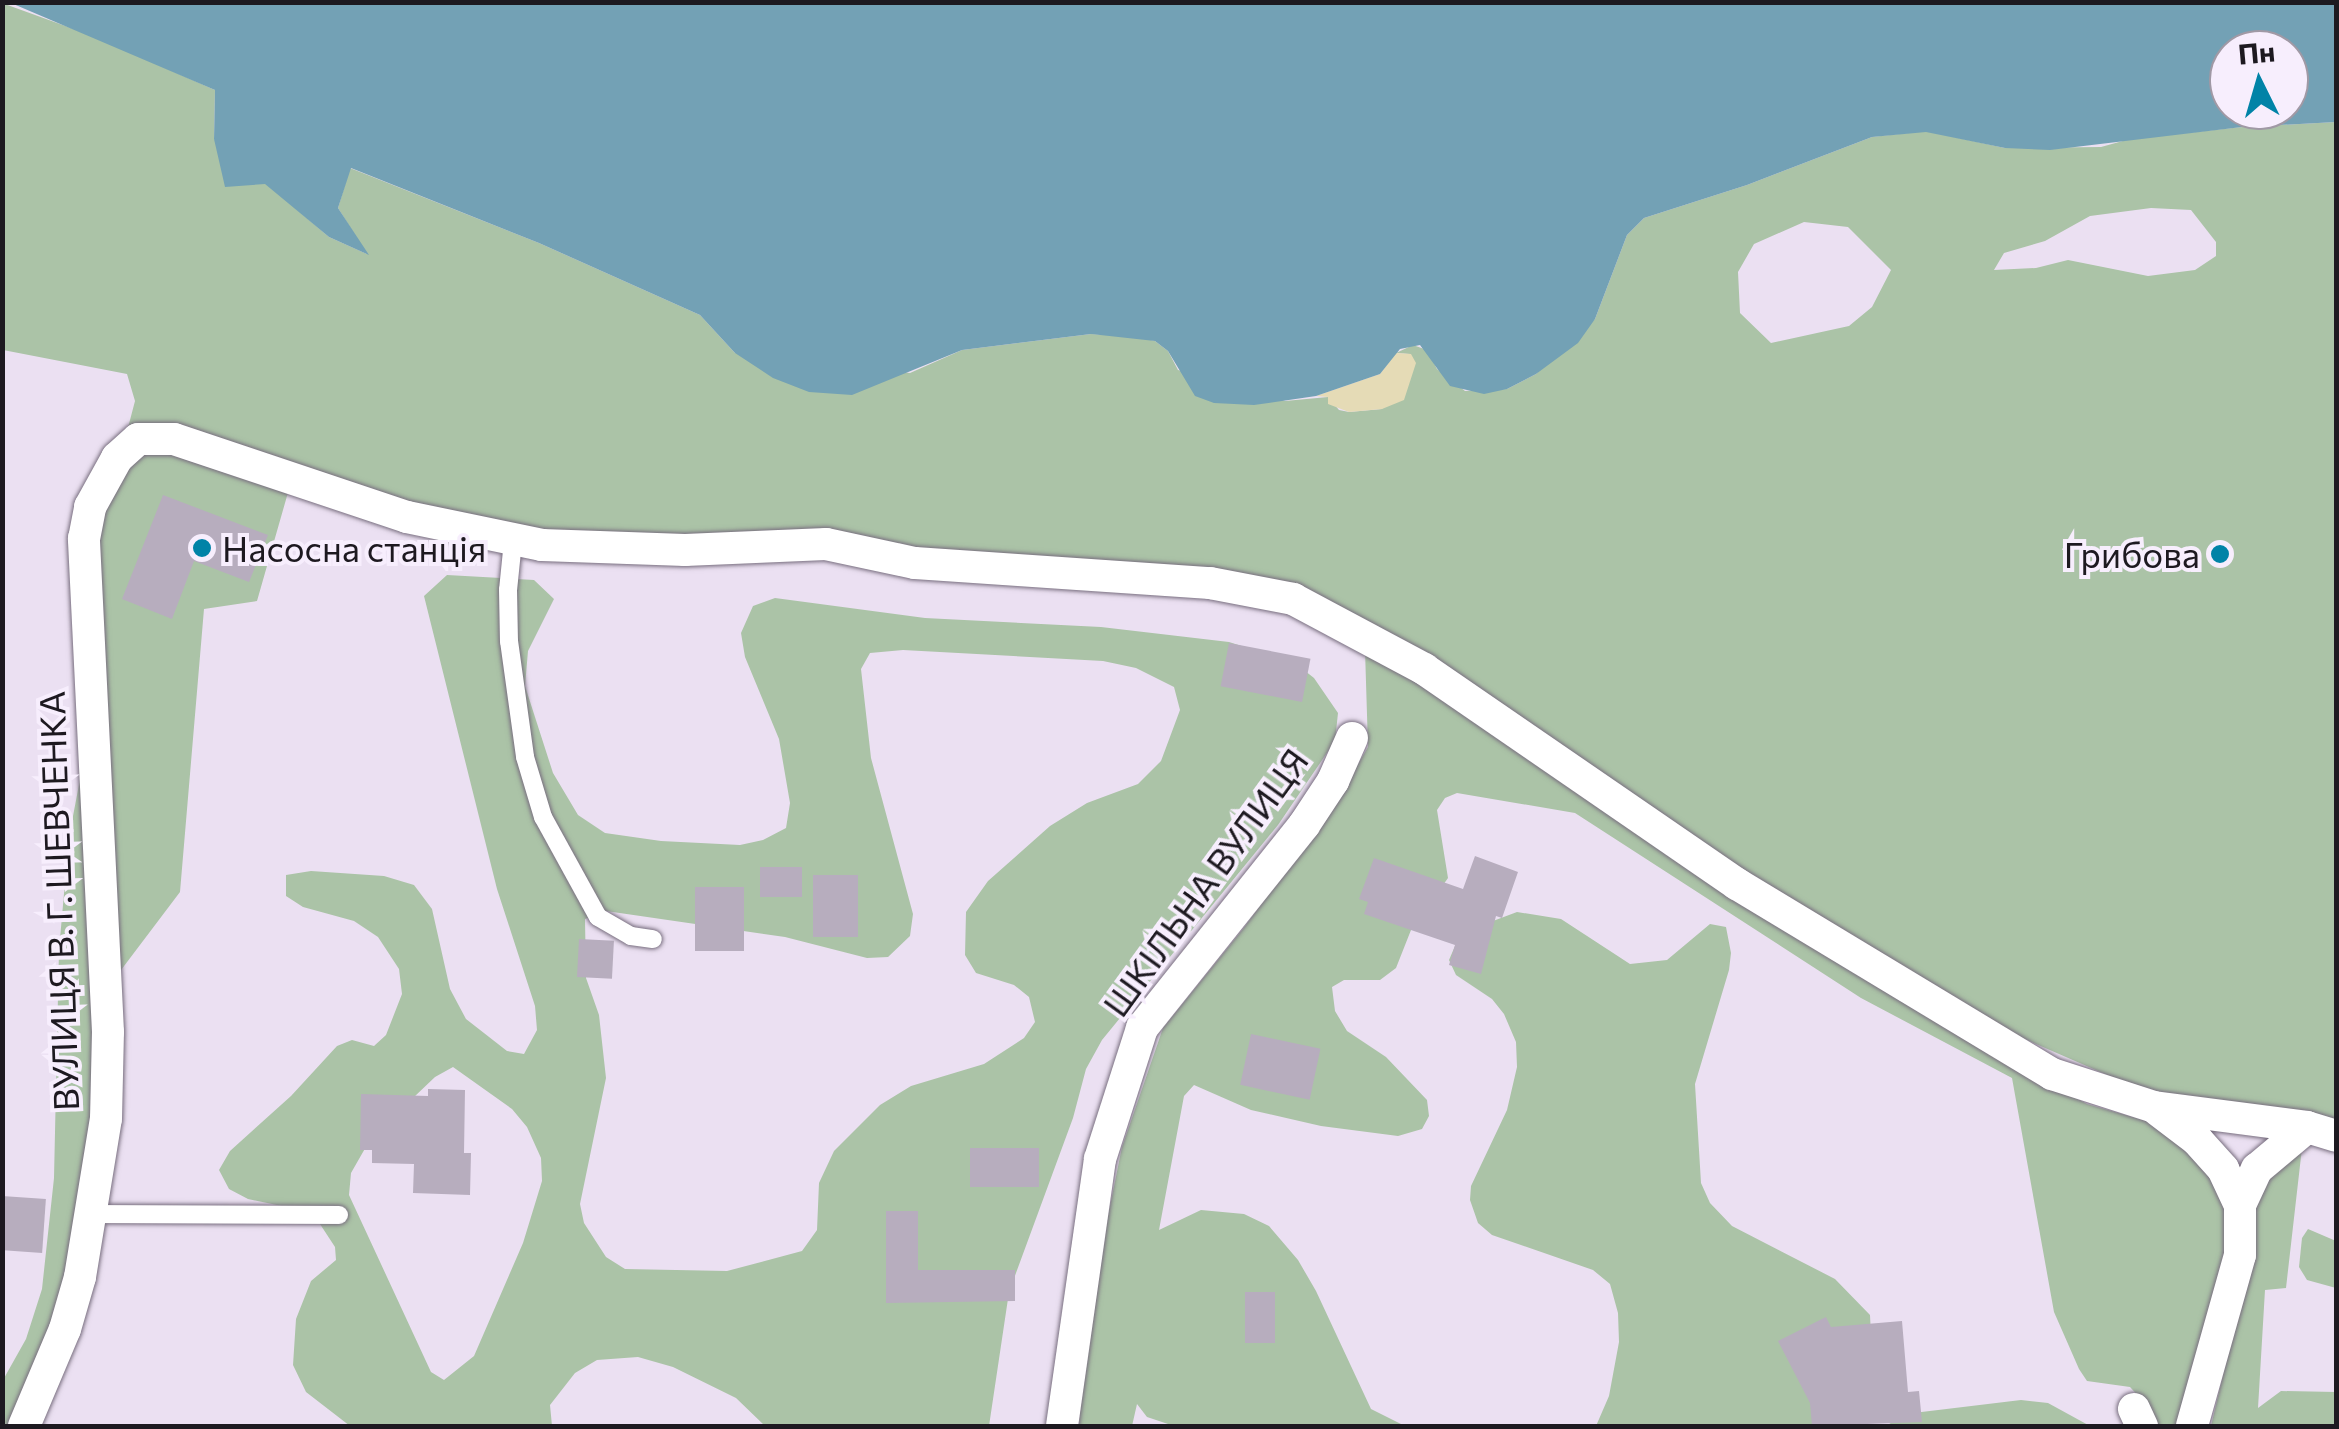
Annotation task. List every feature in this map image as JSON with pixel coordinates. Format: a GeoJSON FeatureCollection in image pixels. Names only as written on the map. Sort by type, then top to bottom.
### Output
{"type":"FeatureCollection","features":[{"type":"Feature","properties":{"kind":"street","name":"ВУЛИЦЯ В. Г. ШЕВЧЕНКА"},"geometry":{"type":"LineString","coordinates":[[24,1426],[65,1329],[93,1214],[106,1120],[108,1032],[84,538],[90,507],[99,490],[117,458],[138,439],[174,439],[408,517],[513,541]]}},
{"type":"Feature","properties":{"kind":"street"},"geometry":{"type":"LineString","coordinates":[[513,541],[587,550],[826,544],[915,563],[1210,584],[1293,599],[1424,669],[1737,884],[2052,1074],[2154,1107],[2322,1131]]}},
{"type":"Feature","properties":{"kind":"street","name":"ШКІЛЬНА ВУЛИЦЯ"},"geometry":{"type":"LineString","coordinates":[[1062,1426],[1100,1160],[1142,1028],[1304,825],[1333,781],[1352,738]]}},
{"type":"Feature","properties":{"kind":"street"},"geometry":{"type":"LineString","coordinates":[[2154,1107],[2197,1140],[2224,1169],[2240,1205],[2240,1255],[2192,1426]]}},
{"type":"Feature","properties":{"kind":"street"},"geometry":{"type":"LineString","coordinates":[[2240,1205],[2257,1169],[2322,1131]]}},
{"type":"Feature","properties":{"kind":"lane"},"geometry":{"type":"LineString","coordinates":[[513,541],[508,590],[509,641],[526,757],[542,817],[598,918],[631,936],[653,939]]}},
{"type":"Feature","properties":{"kind":"lane"},"geometry":{"type":"LineString","coordinates":[[93,1214],[340,1215]]}},
{"type":"Feature","properties":{"kind":"green space"},"geometry":{"type":"Polygon","coordinates":[[[2,3],[93,36],[215,90],[214,139],[329,237],[367,254],[338,208],[350,168],[539,243],[700,315],[735,353],[910,373],[962,350],[1091,334],[1138,337],[1155,341],[1168,351],[1178,370],[1285,401],[1328,397],[1339,410],[1349,412],[1382,409],[1410,354],[1396,353],[1413,345],[1427,350],[1437,369],[1465,391],[1507,389],[1536,374],[1595,319],[1627,235],[1644,218],[1747,185],[1872,137],[1926,131],[2005,148],[2101,147],[2130,139],[2214,130],[2309,130],[2309,123],[2336,122],[2336,1148],[2144,1091],[1958,1010],[1288,591],[540,538],[125,439],[135,401],[127,374],[3,350],[2,3]],[[2151,208],[2090,216],[2045,241],[2004,253],[1994,270],[2036,268],[2068,260],[2148,276],[2195,270],[2216,256],[2216,242],[2191,210],[2151,208]],[[1804,222],[1754,244],[1738,272],[1740,313],[1771,343],[1849,326],[1872,307],[1891,270],[1848,227],[1804,222]]]}},
{"type":"Feature","properties":{"kind":"green space"},"geometry":{"type":"Polygon","coordinates":[[[158,448],[289,489],[257,601],[204,609],[180,892],[115,978],[93,532],[135,457],[158,448]]]}},
{"type":"Feature","properties":{"kind":"green space"},"geometry":{"type":"Polygon","coordinates":[[[447,575],[534,580],[554,599],[528,651],[525,686],[553,773],[578,815],[605,833],[661,841],[740,845],[763,840],[786,828],[790,803],[779,739],[745,657],[741,633],[753,606],[775,598],[925,618],[1101,627],[1229,642],[1295,663],[1314,678],[1338,713],[1335,741],[1278,825],[1102,1040],[1086,1069],[1073,1118],[1009,1292],[989,1426],[765,1426],[736,1398],[673,1367],[638,1357],[597,1360],[575,1373],[550,1405],[552,1426],[350,1426],[306,1392],[293,1365],[296,1319],[311,1281],[336,1260],[335,1247],[318,1221],[296,1209],[248,1199],[229,1189],[219,1170],[230,1151],[291,1096],[337,1046],[352,1040],[374,1046],[386,1035],[402,994],[399,969],[378,937],[354,921],[303,907],[286,896],[286,875],[311,871],[384,876],[414,885],[432,909],[450,989],[466,1019],[507,1051],[524,1054],[537,1030],[535,1006],[497,889],[424,596],[447,575]],[[903,650],[870,653],[861,669],[871,758],[913,914],[910,936],[888,957],[867,958],[785,937],[606,911],[585,919],[586,978],[599,1015],[606,1078],[580,1204],[584,1223],[606,1257],[625,1269],[727,1271],[802,1251],[817,1230],[819,1183],[834,1151],[880,1105],[911,1086],[984,1064],[1024,1038],[1035,1022],[1029,997],[1014,985],[976,973],[965,955],[966,912],[988,881],[1050,826],[1087,803],[1138,784],[1161,761],[1180,710],[1174,687],[1136,668],[1103,661],[903,650]],[[453,1067],[435,1077],[371,1138],[351,1173],[349,1195],[431,1372],[444,1380],[474,1356],[523,1243],[542,1181],[541,1158],[527,1127],[512,1109],[453,1067]]]}},
{"type":"Feature","properties":{"kind":"green space"},"geometry":{"type":"Polygon","coordinates":[[[1365,650],[2016,1065],[2087,1104],[2150,1122],[2180,1138],[2225,1198],[2229,1246],[2184,1426],[2149,1426],[2143,1401],[2130,1387],[2087,1381],[2079,1369],[2054,1312],[2012,1078],[1861,998],[1575,813],[1457,793],[1445,798],[1437,810],[1448,878],[1411,930],[1396,968],[1380,980],[1344,980],[1332,987],[1335,1011],[1347,1031],[1386,1057],[1427,1100],[1429,1116],[1422,1129],[1398,1136],[1321,1126],[1251,1110],[1194,1085],[1184,1096],[1159,1230],[1201,1210],[1244,1214],[1269,1226],[1298,1260],[1316,1291],[1371,1409],[1405,1426],[1174,1426],[1147,1417],[1137,1404],[1132,1426],[1079,1426],[1088,1314],[1122,1147],[1163,1028],[1243,929],[1336,802],[1368,747],[1365,650]]]}},
{"type":"Feature","properties":{"kind":"green space"},"geometry":{"type":"Polygon","coordinates":[[[86,748],[101,1087],[52,1337],[11,1426],[3,1426],[3,1380],[26,1339],[42,1289],[54,1178],[59,950],[69,837],[86,748]]]}},
{"type":"Feature","properties":{"kind":"green space"},"geometry":{"type":"Polygon","coordinates":[[[1517,912],[1561,919],[1630,964],[1667,960],[1710,924],[1726,927],[1731,953],[1729,970],[1695,1084],[1701,1183],[1710,1203],[1732,1226],[1835,1279],[1870,1315],[1871,1335],[1836,1425],[1842,1426],[1596,1426],[1609,1396],[1619,1342],[1618,1313],[1610,1284],[1593,1270],[1492,1235],[1478,1223],[1470,1200],[1471,1186],[1507,1110],[1517,1067],[1516,1042],[1504,1014],[1492,999],[1456,975],[1449,960],[1455,946],[1493,921],[1517,912]]]}},
{"type":"Feature","properties":{"kind":"green space"},"geometry":{"type":"Polygon","coordinates":[[[2302,1148],[2286,1288],[2265,1290],[2258,1408],[2281,1391],[2336,1392],[2336,1426],[2211,1426],[2252,1252],[2252,1219],[2266,1169],[2302,1148]]]}},
{"type":"Feature","properties":{"kind":"green space"},"geometry":{"type":"Polygon","coordinates":[[[2308,1229],[2336,1241],[2336,1288],[2307,1280],[2299,1267],[2302,1238],[2308,1229]]]}},
{"type":"Feature","properties":{"kind":"green space"},"geometry":{"type":"Polygon","coordinates":[[[2021,1400],[2048,1403],[2090,1426],[1886,1426],[1905,1414],[2021,1400]]]}},
{"type":"Feature","properties":{"kind":"sand"},"geometry":{"type":"Polygon","coordinates":[[[1396,353],[1411,354],[1416,363],[1404,400],[1382,409],[1349,412],[1328,404],[1328,397],[1316,396],[1380,374],[1396,353]]]}},
{"type":"Feature","properties":{"kind":"water"},"geometry":{"type":"Polygon","coordinates":[[[11,3],[2336,3],[2336,122],[2309,123],[2309,30],[2209,30],[2209,130],[2217,130],[2050,150],[2005,148],[1926,132],[1872,137],[1747,185],[1644,218],[1627,235],[1595,319],[1578,343],[1536,374],[1507,389],[1484,394],[1450,386],[1420,345],[1400,349],[1380,374],[1316,396],[1254,405],[1214,403],[1195,396],[1168,351],[1155,341],[1091,334],[962,350],[852,395],[809,392],[773,378],[735,353],[700,315],[539,243],[351,168],[338,208],[369,255],[329,237],[265,184],[225,187],[214,139],[215,90],[11,3]]]}},
{"type":"Feature","properties":{"kind":"building","name":"Насосна станція"},"geometry":{"type":"Polygon","coordinates":[[[163,495],[268,535],[249,582],[194,561],[172,619],[122,599],[163,495]]]}},
{"type":"Feature","properties":{"kind":"building"},"geometry":{"type":"Polygon","coordinates":[[[1229,643],[1310,659],[1302,702],[1221,686],[1229,643]]]}},
{"type":"Feature","properties":{"kind":"building"},"geometry":{"type":"Polygon","coordinates":[[[1475,856],[1518,872],[1502,918],[1496,916],[1481,974],[1449,965],[1455,945],[1364,914],[1368,902],[1359,899],[1374,858],[1463,889],[1475,856]]]}},
{"type":"Feature","properties":{"kind":"building"},"geometry":{"type":"Polygon","coordinates":[[[760,867],[802,867],[802,897],[760,897],[760,867]]]}},
{"type":"Feature","properties":{"kind":"building"},"geometry":{"type":"Polygon","coordinates":[[[813,875],[858,875],[858,937],[813,937],[813,875]]]}},
{"type":"Feature","properties":{"kind":"building"},"geometry":{"type":"Polygon","coordinates":[[[695,887],[744,887],[744,951],[695,951],[695,887]]]}},
{"type":"Feature","properties":{"kind":"building"},"geometry":{"type":"Polygon","coordinates":[[[579,939],[614,941],[612,979],[577,977],[579,939]]]}},
{"type":"Feature","properties":{"kind":"building"},"geometry":{"type":"Polygon","coordinates":[[[1251,1034],[1320,1049],[1310,1100],[1240,1085],[1251,1034]]]}},
{"type":"Feature","properties":{"kind":"building"},"geometry":{"type":"Polygon","coordinates":[[[428,1089],[465,1090],[464,1153],[471,1153],[470,1195],[413,1193],[414,1164],[372,1163],[372,1150],[360,1150],[361,1094],[428,1096],[428,1089]]]}},
{"type":"Feature","properties":{"kind":"building"},"geometry":{"type":"Polygon","coordinates":[[[970,1148],[1039,1148],[1039,1187],[970,1187],[970,1148]]]}},
{"type":"Feature","properties":{"kind":"building"},"geometry":{"type":"Polygon","coordinates":[[[2,1196],[46,1199],[42,1253],[2,1250],[2,1196]]]}},
{"type":"Feature","properties":{"kind":"building"},"geometry":{"type":"Polygon","coordinates":[[[886,1211],[918,1211],[918,1270],[1015,1270],[1015,1301],[886,1303],[886,1211]]]}},
{"type":"Feature","properties":{"kind":"building"},"geometry":{"type":"Polygon","coordinates":[[[1245,1292],[1275,1292],[1275,1343],[1245,1343],[1245,1292]]]}},
{"type":"Feature","properties":{"kind":"building"},"geometry":{"type":"Polygon","coordinates":[[[1826,1317],[1831,1327],[1902,1321],[1908,1392],[1919,1391],[1922,1422],[1812,1426],[1810,1403],[1778,1341],[1826,1317]]]}},
{"type":"Feature","properties":{"kind":"place","name":"Насосна станція"},"geometry":{"type":"Point","coordinates":[202,548]}},
{"type":"Feature","properties":{"kind":"place","name":"Грибова"},"geometry":{"type":"Point","coordinates":[2220,554]}}]}
